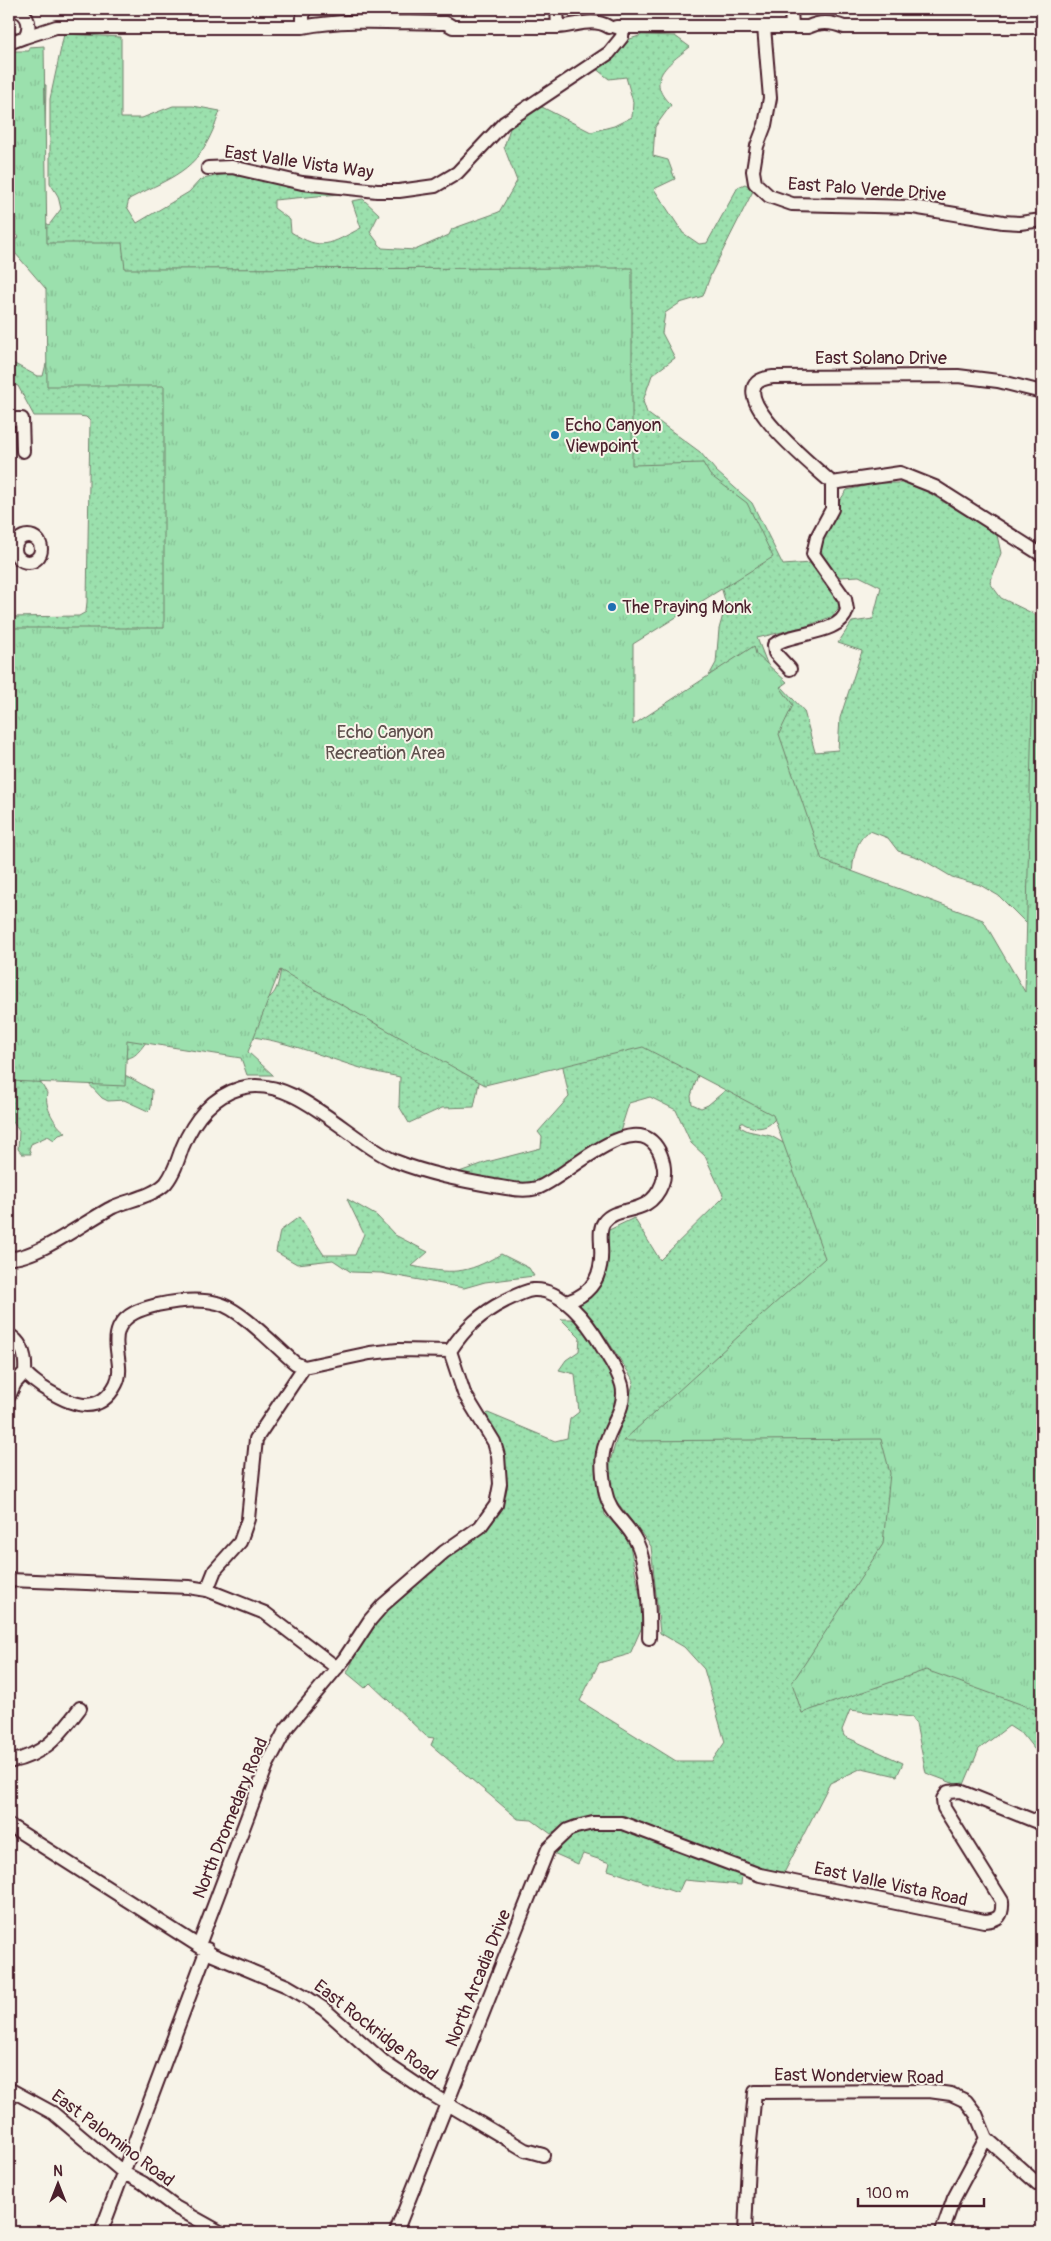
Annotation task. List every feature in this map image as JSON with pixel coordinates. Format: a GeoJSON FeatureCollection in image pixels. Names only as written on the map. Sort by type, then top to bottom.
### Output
{"type":"FeatureCollection","features":[{"type":"Feature","properties":{"kind":"street"},"geometry":{"type":"LineString","coordinates":[[9,9],[22,13],[35,21],[56,27],[303,27],[319,24],[366,27],[446,24],[453,27],[564,26],[578,31],[602,31],[609,27],[808,27],[816,23],[834,23],[844,26],[1042,27]]}},
{"type":"Feature","properties":{"kind":"street"},"geometry":{"type":"LineString","coordinates":[[303,9],[303,27]]}},
{"type":"Feature","properties":{"kind":"street"},"geometry":{"type":"LineString","coordinates":[[557,9],[564,26]]}},
{"type":"Feature","properties":{"kind":"street"},"geometry":{"type":"LineString","coordinates":[[791,9],[792,26]]}},
{"type":"Feature","properties":{"kind":"street"},"geometry":{"type":"LineString","coordinates":[[22,13],[29,26],[25,38]]}},
{"type":"Feature","properties":{"kind":"street"},"geometry":{"type":"LineString","coordinates":[[9,43],[56,27]]}},
{"type":"Feature","properties":{"kind":"street","name":"East Valle Vista Way"},"geometry":{"type":"LineString","coordinates":[[208,168],[232,168],[302,183],[377,191],[399,191],[435,186],[457,174],[504,123],[609,53],[622,37],[623,27]]}},
{"type":"Feature","properties":{"kind":"street","name":"East Palo Verde Drive"},"geometry":{"type":"LineString","coordinates":[[764,27],[770,98],[753,171],[755,183],[769,196],[792,204],[913,206],[1002,222],[1020,223],[1042,220]]}},
{"type":"Feature","properties":{"kind":"street","name":"East Solano Drive"},"geometry":{"type":"LineString","coordinates":[[832,483],[762,415],[752,397],[752,388],[757,380],[773,377],[958,376],[998,381],[1042,392]]}},
{"type":"Feature","properties":{"kind":"street"},"geometry":{"type":"LineString","coordinates":[[9,419],[22,419],[23,451]]}},
{"type":"Feature","properties":{"kind":"street"},"geometry":{"type":"LineString","coordinates":[[790,669],[775,653],[774,645],[782,639],[840,622],[847,610],[845,599],[813,554],[817,537],[832,509],[832,483],[900,473],[935,487],[1042,556]]}},
{"type":"Feature","properties":{"kind":"street"},"geometry":{"type":"LineString","coordinates":[[9,1258],[50,1244],[112,1208],[161,1188],[175,1168],[196,1119],[217,1100],[239,1088],[254,1085],[269,1086],[288,1093],[340,1124],[368,1147],[395,1161],[440,1177],[522,1190],[536,1189],[548,1184],[600,1147],[615,1139],[634,1137],[651,1142],[659,1150],[664,1166],[664,1176],[658,1194],[650,1202],[633,1210],[609,1217],[602,1224],[600,1272],[596,1281],[584,1294],[567,1302]]}},
{"type":"Feature","properties":{"kind":"street"},"geometry":{"type":"LineString","coordinates":[[9,1335],[17,1340],[21,1346],[25,1362],[25,1372],[29,1378],[54,1396],[85,1406],[104,1399],[111,1393],[118,1381],[116,1338],[120,1327],[138,1310],[179,1300],[217,1302],[232,1309],[295,1363],[304,1367],[370,1353],[398,1350],[450,1351],[476,1318],[510,1298],[533,1290],[567,1302],[588,1324],[617,1372],[623,1386],[619,1413],[603,1451],[603,1478],[610,1508],[637,1543],[642,1562],[650,1617],[649,1638]]}},
{"type":"Feature","properties":{"kind":"street","name":"North Dromedary Road"},"geometry":{"type":"LineString","coordinates":[[101,2232],[124,2173],[275,1748],[286,1729],[337,1668],[370,1620],[383,1605],[444,1552],[480,1527],[496,1505],[500,1484],[498,1456],[494,1442],[464,1393],[450,1351]]}},
{"type":"Feature","properties":{"kind":"street"},"geometry":{"type":"LineString","coordinates":[[207,1590],[216,1570],[240,1542],[248,1519],[256,1439],[304,1367]]}},
{"type":"Feature","properties":{"kind":"street"},"geometry":{"type":"LineString","coordinates":[[9,1396],[15,1383],[25,1372]]}},
{"type":"Feature","properties":{"kind":"street"},"geometry":{"type":"LineString","coordinates":[[9,1580],[189,1587],[207,1590],[266,1613],[337,1668]]}},
{"type":"Feature","properties":{"kind":"street"},"geometry":{"type":"LineString","coordinates":[[9,1762],[33,1756],[45,1749],[65,1728],[80,1708]]}},
{"type":"Feature","properties":{"kind":"street","name":"East Valle Vista Road"},"geometry":{"type":"LineString","coordinates":[[548,1849],[568,1830],[576,1827],[593,1823],[622,1824],[760,1875],[956,1916],[993,1920],[1003,1913],[1002,1901],[944,1808],[944,1799],[948,1792],[960,1791],[1042,1824]]}},
{"type":"Feature","properties":{"kind":"street","name":"East Rockridge Road"},"geometry":{"type":"LineString","coordinates":[[9,1825],[231,1964],[273,1980],[306,1997],[324,2009],[385,2063],[446,2104],[479,2121],[524,2150],[543,2155]]}},
{"type":"Feature","properties":{"kind":"street","name":"North Arcadia Drive"},"geometry":{"type":"LineString","coordinates":[[396,2232],[548,1849]]}},
{"type":"Feature","properties":{"kind":"street","name":"East Palomino Road"},"geometry":{"type":"LineString","coordinates":[[9,2089],[53,2113],[124,2173],[143,2183],[175,2207],[220,2232]]}},
{"type":"Feature","properties":{"kind":"street","name":"East Wonderview Road"},"geometry":{"type":"LineString","coordinates":[[745,2232],[748,2162],[755,2092],[929,2091],[951,2094],[966,2101],[976,2114],[986,2138],[1038,2184],[1042,2184]]}},
{"type":"Feature","properties":{"kind":"street"},"geometry":{"type":"LineString","coordinates":[[942,2232],[954,2198],[986,2138]]}},
{"type":"Feature","properties":{"kind":"green space"},"geometry":{"type":"Polygon","coordinates":[[[64,34],[121,37],[121,118],[142,118],[173,106],[193,106],[220,111],[205,146],[187,167],[162,183],[129,199],[127,207],[137,223],[189,192],[200,180],[238,173],[285,186],[350,193],[274,200],[274,208],[290,220],[291,232],[311,242],[326,244],[361,228],[352,201],[363,199],[379,214],[370,232],[382,248],[415,250],[449,235],[452,229],[499,212],[517,181],[504,147],[511,125],[540,106],[591,132],[614,126],[632,117],[633,102],[626,77],[609,79],[595,68],[627,40],[642,35],[675,36],[690,47],[662,72],[659,79],[659,87],[663,96],[671,105],[655,127],[653,156],[668,160],[675,179],[654,189],[683,233],[699,244],[707,243],[738,187],[745,184],[754,189],[711,274],[703,296],[680,303],[665,313],[662,333],[675,358],[652,375],[643,401],[647,413],[700,452],[716,471],[752,503],[783,565],[810,563],[840,606],[833,616],[807,626],[757,638],[772,676],[804,711],[815,752],[838,750],[840,718],[862,651],[838,643],[852,622],[873,619],[881,587],[859,576],[840,577],[827,564],[819,550],[838,503],[847,490],[878,483],[913,483],[997,535],[1001,553],[990,583],[1001,598],[1038,616],[1042,616],[1042,928],[1029,926],[999,896],[980,885],[952,877],[920,858],[898,851],[888,838],[870,831],[858,844],[852,875],[699,1072],[691,1096],[692,1104],[701,1108],[708,1105],[734,1083],[777,1115],[770,1124],[761,1128],[751,1127],[741,1122],[740,1127],[748,1131],[771,1136],[822,1165],[1042,1017],[1042,1759],[1023,1735],[1009,1726],[979,1749],[963,1787],[926,1773],[916,1724],[912,1717],[850,1710],[842,1730],[844,1736],[903,1763],[897,1776],[862,1768],[830,1783],[784,1873],[744,1864],[631,1822],[575,1823],[551,1834],[532,1820],[518,1819],[431,1745],[434,1738],[427,1737],[370,1683],[365,1688],[347,1673],[372,1621],[452,1550],[474,1538],[492,1523],[502,1507],[500,1450],[485,1416],[488,1413],[555,1441],[567,1438],[570,1419],[579,1412],[575,1374],[559,1370],[566,1360],[579,1351],[580,1338],[561,1319],[572,1319],[586,1326],[618,1382],[618,1408],[599,1473],[605,1515],[628,1536],[645,1620],[630,1654],[599,1663],[580,1701],[676,1761],[712,1761],[725,1742],[704,1669],[684,1647],[660,1633],[651,1546],[614,1498],[606,1475],[634,1381],[606,1338],[579,1306],[602,1282],[608,1246],[607,1231],[634,1218],[660,1260],[724,1197],[705,1156],[691,1143],[676,1110],[650,1097],[629,1103],[619,1135],[535,1185],[451,1175],[487,1162],[541,1148],[542,1137],[538,1132],[569,1097],[562,1062],[480,1078],[474,1107],[442,1108],[409,1123],[399,1106],[400,1077],[360,1068],[287,1044],[245,1036],[260,1002],[272,996],[275,991],[283,963],[689,712],[716,663],[719,629],[726,604],[720,583],[549,518],[9,679],[9,617],[79,616],[86,612],[90,421],[86,417],[79,416],[34,416],[18,386],[9,383],[9,361],[37,376],[43,376],[46,364],[51,364],[127,384],[37,247],[41,84],[46,85],[43,221],[49,225],[61,209],[58,196],[50,183],[50,99],[64,34]]]}},
{"type":"Feature","properties":{"kind":"green space","name":"Echo Canyon Recreation Area"},"geometry":{"type":"Polygon","coordinates":[[[44,46],[47,243],[122,243],[125,269],[632,268],[632,465],[703,463],[710,475],[747,503],[773,557],[633,644],[633,725],[754,646],[756,654],[787,682],[780,687],[793,705],[779,734],[822,860],[983,920],[1025,992],[1033,671],[1042,671],[1042,1715],[1034,1709],[926,1670],[802,1713],[792,1683],[883,1544],[890,1473],[881,1439],[623,1441],[825,1258],[773,1115],[643,1047],[485,1085],[280,970],[248,1052],[273,1075],[247,1075],[241,1058],[127,1040],[125,1086],[9,1081],[9,628],[164,628],[164,386],[47,386],[46,289],[9,246],[19,237],[9,226],[9,51],[29,51],[29,47],[44,46]]]}},
{"type":"Feature","properties":{"kind":"green space"},"geometry":{"type":"Polygon","coordinates":[[[9,1032],[47,1093],[47,1104],[51,1115],[66,1133],[59,1135],[54,1140],[48,1136],[31,1144],[29,1149],[31,1154],[22,1154],[18,1149],[19,1131],[11,1119],[12,1111],[9,1100],[9,1032]]]}},
{"type":"Feature","properties":{"kind":"green space"},"geometry":{"type":"Polygon","coordinates":[[[101,1034],[147,1041],[133,1056],[113,1062],[116,1074],[127,1076],[152,1090],[151,1108],[148,1111],[124,1100],[108,1101],[102,1098],[85,1080],[101,1034]]]}},
{"type":"Feature","properties":{"kind":"green space"},"geometry":{"type":"Polygon","coordinates":[[[347,1199],[377,1216],[395,1235],[428,1252],[412,1266],[458,1271],[478,1266],[501,1254],[529,1268],[534,1276],[485,1282],[464,1288],[381,1273],[351,1272],[333,1260],[297,1264],[276,1252],[280,1231],[299,1217],[324,1255],[355,1255],[364,1234],[347,1199]]]}},
{"type":"Feature","properties":{"kind":"green space"},"geometry":{"type":"Polygon","coordinates":[[[621,1827],[742,1874],[741,1885],[684,1880],[678,1893],[608,1870],[610,1863],[583,1854],[578,1864],[551,1852],[569,1838],[583,1831],[621,1827]]]}},
{"type":"Feature","properties":{"kind":"place","name":"Echo Canyon Viewpoint"},"geometry":{"type":"Point","coordinates":[555,435]}},
{"type":"Feature","properties":{"kind":"place","name":"The Praying Monk"},"geometry":{"type":"Point","coordinates":[612,607]}}]}
